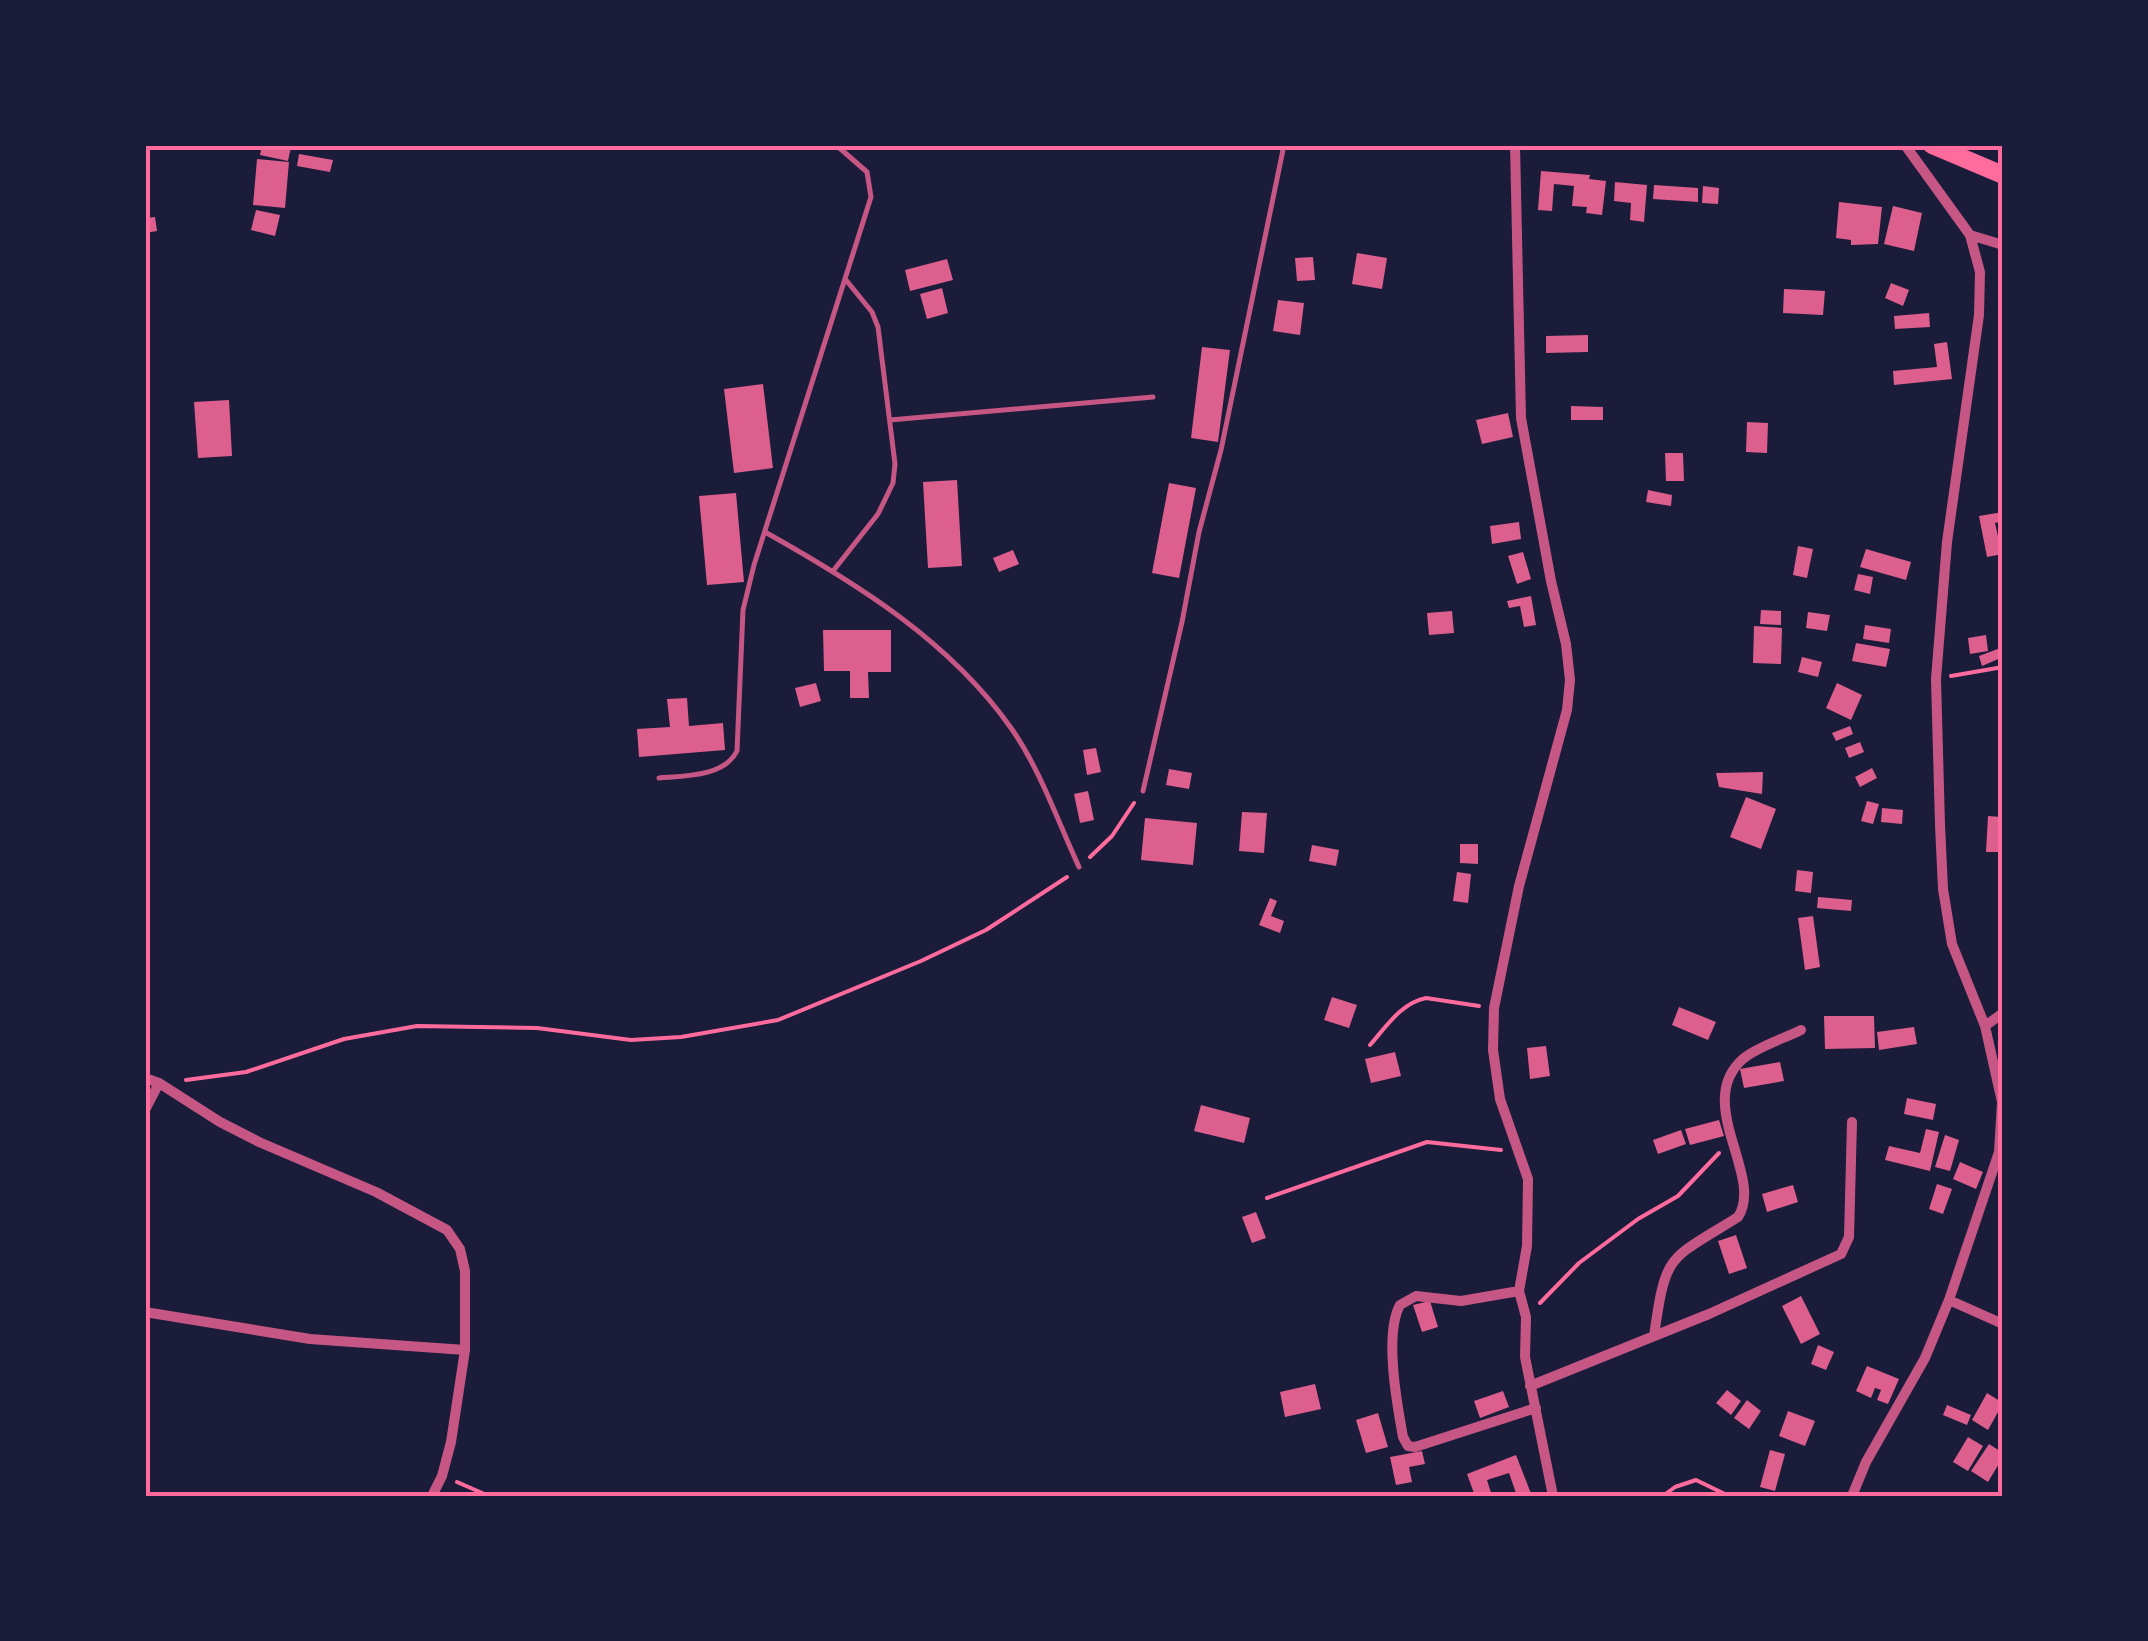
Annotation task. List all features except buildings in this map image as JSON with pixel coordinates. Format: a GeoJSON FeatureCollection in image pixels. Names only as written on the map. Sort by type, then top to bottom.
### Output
{"type":"FeatureCollection","features":[{"type":"Feature","properties":{"kind":"highway"},"geometry":{"type":"LineString","coordinates":[[1932,145],[2003,175]]}},
{"type":"Feature","properties":{"kind":"street"},"geometry":{"type":"LineString","coordinates":[[1515,145],[1521,418],[1570,680],[1567,710],[1519,886],[1494,1008],[1494,1075],[1520,1152],[1529,1198],[1519,1291],[1526,1317],[1524,1345],[1530,1386],[1552,1496]]}},
{"type":"Feature","properties":{"kind":"street"},"geometry":{"type":"LineString","coordinates":[[1852,1496],[1866,1462],[1925,1358],[1949,1300],[1999,1152],[2002,1102],[1998,1050],[1952,944],[1943,889],[1936,679],[1948,542],[1979,315],[1980,272],[1970,235],[1905,145]]}},
{"type":"Feature","properties":{"kind":"street"},"geometry":{"type":"LineString","coordinates":[[1970,235],[2003,245]]}},
{"type":"Feature","properties":{"kind":"street"},"geometry":{"type":"LineString","coordinates":[[1985,1026],[2003,1014]]}},
{"type":"Feature","properties":{"kind":"street"},"geometry":{"type":"LineString","coordinates":[[1654,1336],[1666,1270],[1680,1252],[1738,1217],[1744,1208],[1725,1104],[1734,1068],[1746,1056],[1800,1030]]}},
{"type":"Feature","properties":{"kind":"street"},"geometry":{"type":"LineString","coordinates":[[145,1078],[220,1122],[376,1192],[447,1230],[460,1250],[464,1271],[464,1350],[451,1442],[432,1496]]}},
{"type":"Feature","properties":{"kind":"street"},"geometry":{"type":"LineString","coordinates":[[145,1110],[159,1083]]}},
{"type":"Feature","properties":{"kind":"street"},"geometry":{"type":"LineString","coordinates":[[1530,1386],[1842,1254],[1849,1237],[1852,1122]]}},
{"type":"Feature","properties":{"kind":"street"},"geometry":{"type":"LineString","coordinates":[[1519,1291],[1461,1301],[1416,1296],[1400,1305],[1394,1320],[1394,1342],[1403,1437],[1408,1446],[1415,1447],[1536,1408]]}},
{"type":"Feature","properties":{"kind":"street"},"geometry":{"type":"LineString","coordinates":[[1949,1300],[2003,1324]]}},
{"type":"Feature","properties":{"kind":"street"},"geometry":{"type":"LineString","coordinates":[[145,1312],[310,1339],[464,1350]]}},
{"type":"Feature","properties":{"kind":"lane"},"geometry":{"type":"LineString","coordinates":[[659,778],[718,768],[733,759],[737,751],[743,610],[872,197],[867,172],[836,145]]}},
{"type":"Feature","properties":{"kind":"lane"},"geometry":{"type":"LineString","coordinates":[[1143,791],[1284,145]]}},
{"type":"Feature","properties":{"kind":"lane"},"geometry":{"type":"LineString","coordinates":[[833,570],[888,497],[895,464],[878,327],[872,312],[846,280]]}},
{"type":"Feature","properties":{"kind":"lane"},"geometry":{"type":"LineString","coordinates":[[890,420],[1153,397]]}},
{"type":"Feature","properties":{"kind":"lane"},"geometry":{"type":"LineString","coordinates":[[765,532],[833,570],[943,652],[981,689],[1014,731],[1079,867]]}},
{"type":"Feature","properties":{"kind":"path"},"geometry":{"type":"LineString","coordinates":[[1936,679],[2003,667]]}},
{"type":"Feature","properties":{"kind":"path"},"geometry":{"type":"LineString","coordinates":[[159,1083],[246,1072],[344,1039],[417,1026],[536,1028],[631,1040],[778,1020],[986,930],[1045,894],[1112,836],[1143,791]]}},
{"type":"Feature","properties":{"kind":"path"},"geometry":{"type":"LineString","coordinates":[[1370,1045],[1396,1014],[1417,1000],[1494,1008]]}},
{"type":"Feature","properties":{"kind":"path"},"geometry":{"type":"LineString","coordinates":[[1526,1317],[1579,1262],[1691,1185],[1731,1141]]}},
{"type":"Feature","properties":{"kind":"path"},"geometry":{"type":"LineString","coordinates":[[1267,1198],[1427,1142],[1520,1152]]}},
{"type":"Feature","properties":{"kind":"path"},"geometry":{"type":"LineString","coordinates":[[442,1476],[490,1496]]}},
{"type":"Feature","properties":{"kind":"path"},"geometry":{"type":"LineString","coordinates":[[1663,1496],[1675,1486],[1696,1480],[1729,1496]]}}]}
